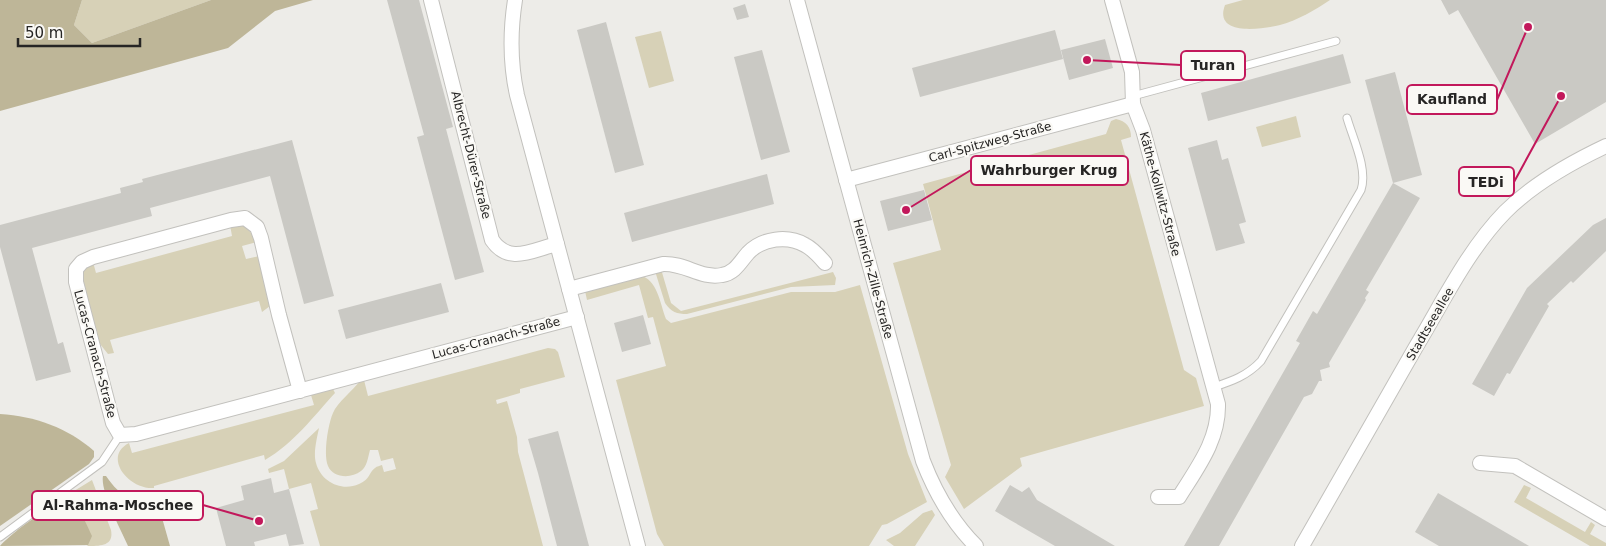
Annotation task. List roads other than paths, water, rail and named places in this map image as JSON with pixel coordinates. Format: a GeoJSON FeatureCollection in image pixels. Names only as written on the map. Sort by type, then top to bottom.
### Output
{"type":"FeatureCollection","features":[{"type":"Feature","properties":{"kind":"street","name":"Albrecht-Dürer-Straße"},"geometry":{"type":"LineString","coordinates":[[431,0],[492,240],[505,253],[514,255],[557,244]]}},
{"type":"Feature","properties":{"kind":"street"},"geometry":{"type":"LineString","coordinates":[[514,0],[511,46],[512,72],[638,546]]}},
{"type":"Feature","properties":{"kind":"street","name":"Heinrich-Zille-Straße"},"geometry":{"type":"LineString","coordinates":[[797,0],[924,461],[941,499],[964,533],[976,546]]}},
{"type":"Feature","properties":{"kind":"street","name":"Käthe-Kollwitz-Straße"},"geometry":{"type":"LineString","coordinates":[[1112,0],[1132,72],[1133,100],[1143,130],[1218,404],[1219,419],[1216,432],[1203,458],[1179,497],[1158,497]]}},
{"type":"Feature","properties":{"kind":"street","name":"Carl-Spitzweg-Straße"},"geometry":{"type":"LineString","coordinates":[[846,180],[1133,100]]}},
{"type":"Feature","properties":{"kind":"street","name":"Stadtseeallee"},"geometry":{"type":"LineString","coordinates":[[1302,546],[1450,289],[1484,236],[1505,212],[1528,191],[1570,164],[1606,146]]}},
{"type":"Feature","properties":{"kind":"street","name":"Lucas-Cranach-Straße"},"geometry":{"type":"LineString","coordinates":[[300,391],[257,227],[245,218],[94,256],[82,262],[76,269],[76,282],[97,365],[113,423],[120,435],[136,434],[300,391],[577,317]]}},
{"type":"Feature","properties":{"kind":"street"},"geometry":{"type":"LineString","coordinates":[[569,289],[662,264],[682,266],[708,276],[726,274],[736,269],[748,253],[757,246],[780,239],[796,240],[807,245],[825,263]]}},
{"type":"Feature","properties":{"kind":"street"},"geometry":{"type":"LineString","coordinates":[[1480,463],[1515,466],[1606,519]]}},
{"type":"Feature","properties":{"kind":"lane"},"geometry":{"type":"LineString","coordinates":[[1133,100],[1336,41]]}},
{"type":"Feature","properties":{"kind":"lane"},"geometry":{"type":"LineString","coordinates":[[1214,387],[1251,371],[1260,361],[1361,190],[1364,182],[1364,172],[1347,118]]}},
{"type":"Feature","properties":{"kind":"lane"},"geometry":{"type":"LineString","coordinates":[[0,537],[102,462],[120,435]]}},
{"type":"Feature","properties":{"kind":"place","name":"Kaufland"},"geometry":{"type":"Point","coordinates":[1528,27]}},
{"type":"Feature","properties":{"kind":"place","name":"Turan"},"geometry":{"type":"Point","coordinates":[1087,60]}},
{"type":"Feature","properties":{"kind":"place","name":"TEDi"},"geometry":{"type":"Point","coordinates":[1561,96]}},
{"type":"Feature","properties":{"kind":"place","name":"Wahrburger Krug"},"geometry":{"type":"Point","coordinates":[906,210]}},
{"type":"Feature","properties":{"kind":"place","name":"Al-Rahma-Moschee"},"geometry":{"type":"Point","coordinates":[259,521]}}]}
